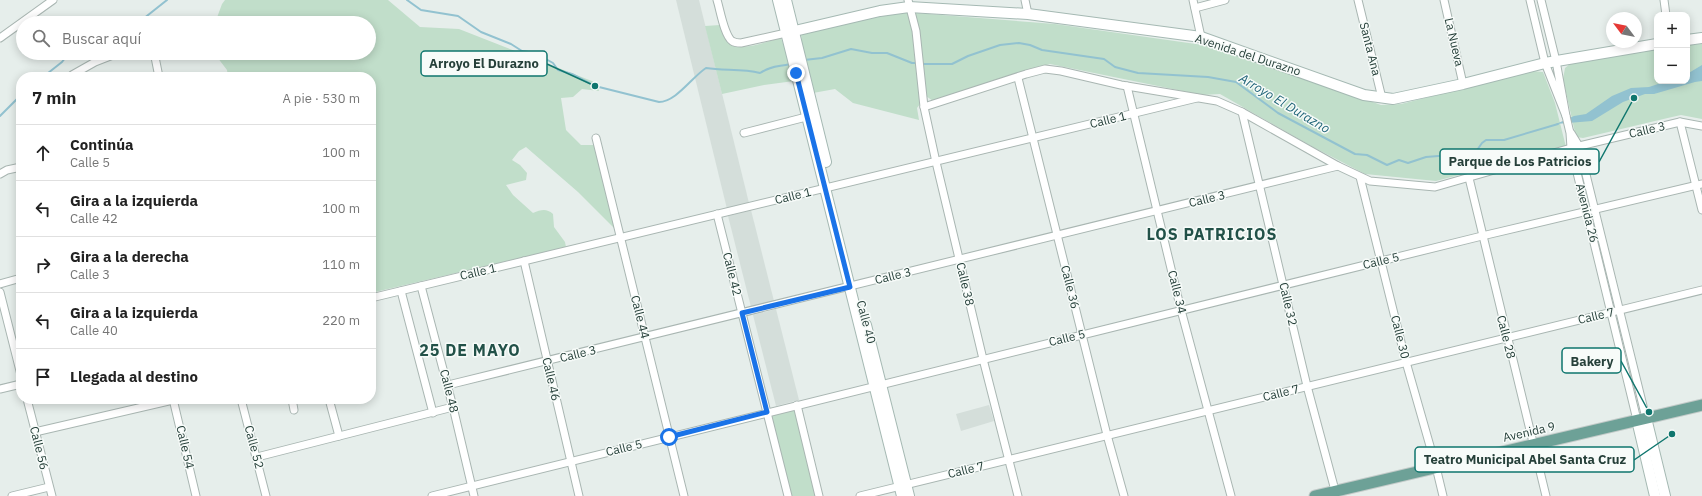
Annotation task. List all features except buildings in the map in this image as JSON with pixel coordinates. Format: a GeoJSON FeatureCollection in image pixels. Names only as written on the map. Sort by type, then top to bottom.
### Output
{"type":"FeatureCollection","features":[{"type":"Feature","properties":{"kind":"main road"},"geometry":{"type":"LineString","coordinates":[[778,0],[790,32]]}},
{"type":"Feature","properties":{"kind":"main road"},"geometry":{"type":"LineString","coordinates":[[786,0],[790,32]]}},
{"type":"Feature","properties":{"kind":"main road","name":"Avenida del Durazno"},"geometry":{"type":"LineString","coordinates":[[790,32],[909,3],[1028,14],[1201,37],[1364,95],[1393,99],[1463,84],[1545,63],[1654,45]]}},
{"type":"Feature","properties":{"kind":"main road","name":"Calle 40"},"geometry":{"type":"LineString","coordinates":[[790,32],[903,489],[909,496]]}},
{"type":"Feature","properties":{"kind":"main road"},"geometry":{"type":"LineString","coordinates":[[1690,40],[1702,38]]}},
{"type":"Feature","properties":{"kind":"main road","name":"Avenida 9"},"geometry":{"type":"LineString","coordinates":[[1315,496],[1336,494],[1436,467],[1702,405]]}},
{"type":"Feature","properties":{"kind":"main road","name":"Avenida 26"},"geometry":{"type":"LineString","coordinates":[[1641,419],[1655,496]]}},
{"type":"Feature","properties":{"kind":"main road","name":"Avenida 26"},"geometry":{"type":"LineString","coordinates":[[1641,419],[1665,496]]}},
{"type":"Feature","properties":{"kind":"street"},"geometry":{"type":"LineString","coordinates":[[31,16],[53,0]]}},
{"type":"Feature","properties":{"kind":"street"},"geometry":{"type":"LineString","coordinates":[[717,0],[730,40],[741,43],[790,32]]}},
{"type":"Feature","properties":{"kind":"street"},"geometry":{"type":"LineString","coordinates":[[1025,0],[1028,14]]}},
{"type":"Feature","properties":{"kind":"street"},"geometry":{"type":"LineString","coordinates":[[1193,0],[1201,37]]}},
{"type":"Feature","properties":{"kind":"street"},"geometry":{"type":"LineString","coordinates":[[1195,8],[1225,0]]}},
{"type":"Feature","properties":{"kind":"street","name":"Santa Ana"},"geometry":{"type":"LineString","coordinates":[[1358,0],[1382,98]]}},
{"type":"Feature","properties":{"kind":"street","name":"La Nueva"},"geometry":{"type":"LineString","coordinates":[[1444,0],[1463,84]]}},
{"type":"Feature","properties":{"kind":"street"},"geometry":{"type":"LineString","coordinates":[[1530,0],[1545,63],[1566,116]]}},
{"type":"Feature","properties":{"kind":"street"},"geometry":{"type":"LineString","coordinates":[[1541,0],[1556,61],[1570,132]]}},
{"type":"Feature","properties":{"kind":"street"},"geometry":{"type":"LineString","coordinates":[[1664,0],[1666,12]]}},
{"type":"Feature","properties":{"kind":"street","name":"Calle 38"},"geometry":{"type":"LineString","coordinates":[[909,3],[916,31],[924,107],[936,162],[983,359],[1018,496]]}},
{"type":"Feature","properties":{"kind":"street"},"geometry":{"type":"LineString","coordinates":[[0,38],[16,27]]}},
{"type":"Feature","properties":{"kind":"street"},"geometry":{"type":"LineString","coordinates":[[77,72],[100,60]]}},
{"type":"Feature","properties":{"kind":"street"},"geometry":{"type":"LineString","coordinates":[[155,60],[158,72]]}},
{"type":"Feature","properties":{"kind":"street"},"geometry":{"type":"LineString","coordinates":[[924,107],[1045,70],[1060,71],[1127,86],[1197,98]]}},
{"type":"Feature","properties":{"kind":"street","name":"Calle 36"},"geometry":{"type":"LineString","coordinates":[[1018,78],[1107,435],[1124,496]]}},
{"type":"Feature","properties":{"kind":"street","name":"Calle 34"},"geometry":{"type":"LineString","coordinates":[[1127,86],[1181,310],[1210,411],[1231,496]]}},
{"type":"Feature","properties":{"kind":"street","name":"Calle 1"},"geometry":{"type":"LineString","coordinates":[[376,297],[1197,98],[1217,101],[1240,111],[1338,166]]}},
{"type":"Feature","properties":{"kind":"street","name":"Calle 32"},"geometry":{"type":"LineString","coordinates":[[1240,111],[1260,186],[1307,386],[1336,494]]}},
{"type":"Feature","properties":{"kind":"street"},"geometry":{"type":"LineString","coordinates":[[744,133],[810,115]]}},
{"type":"Feature","properties":{"kind":"street"},"geometry":{"type":"LineString","coordinates":[[1680,122],[1699,185],[1702,210]]}},
{"type":"Feature","properties":{"kind":"street","name":"Calle 3"},"geometry":{"type":"LineString","coordinates":[[448,385],[547,362],[1338,166],[1370,181],[1435,187],[1571,148],[1680,122],[1702,126]]}},
{"type":"Feature","properties":{"kind":"street","name":"Avenida 26"},"geometry":{"type":"LineString","coordinates":[[1570,132],[1579,146],[1619,310],[1641,419]]}},
{"type":"Feature","properties":{"kind":"street","name":"Avenida 26"},"geometry":{"type":"LineString","coordinates":[[1570,132],[1571,148],[1610,312],[1641,419]]}},
{"type":"Feature","properties":{"kind":"street","name":"Calle 44"},"geometry":{"type":"LineString","coordinates":[[596,138],[684,496]]}},
{"type":"Feature","properties":{"kind":"street"},"geometry":{"type":"LineString","coordinates":[[0,174],[7,170],[16,168]]}},
{"type":"Feature","properties":{"kind":"street","name":"Calle 30"},"geometry":{"type":"LineString","coordinates":[[1360,177],[1406,362],[1443,496]]}},
{"type":"Feature","properties":{"kind":"street","name":"Calle 28"},"geometry":{"type":"LineString","coordinates":[[1469,178],[1506,337],[1546,496]]}},
{"type":"Feature","properties":{"kind":"street","name":"Calle 5"},"geometry":{"type":"LineString","coordinates":[[432,496],[1082,334],[1482,236],[1699,185]]}},
{"type":"Feature","properties":{"kind":"street","name":"Calle 42"},"geometry":{"type":"LineString","coordinates":[[717,214],[788,496]]}},
{"type":"Feature","properties":{"kind":"street","name":"Calle 46"},"geometry":{"type":"LineString","coordinates":[[524,262],[579,496]]}},
{"type":"Feature","properties":{"kind":"street"},"geometry":{"type":"LineString","coordinates":[[0,284],[16,279]]}},
{"type":"Feature","properties":{"kind":"street","name":"Calle 48"},"geometry":{"type":"LineString","coordinates":[[422,286],[448,385],[474,496]]}},
{"type":"Feature","properties":{"kind":"street","name":"Calle 7"},"geometry":{"type":"LineString","coordinates":[[860,496],[903,489],[1009,459],[1702,290]]}},
{"type":"Feature","properties":{"kind":"street"},"geometry":{"type":"LineString","coordinates":[[401,291],[433,413]]}},
{"type":"Feature","properties":{"kind":"street"},"geometry":{"type":"LineString","coordinates":[[0,292],[16,355]]}},
{"type":"Feature","properties":{"kind":"street"},"geometry":{"type":"LineString","coordinates":[[0,389],[16,385]]}},
{"type":"Feature","properties":{"kind":"street","name":"Calle 56"},"geometry":{"type":"LineString","coordinates":[[28,404],[52,496]]}},
{"type":"Feature","properties":{"kind":"street"},"geometry":{"type":"LineString","coordinates":[[35,432],[152,404]]}},
{"type":"Feature","properties":{"kind":"street","name":"Calle 54"},"geometry":{"type":"LineString","coordinates":[[174,404],[196,496]]}},
{"type":"Feature","properties":{"kind":"street","name":"Calle 52"},"geometry":{"type":"LineString","coordinates":[[242,404],[266,496]]}},
{"type":"Feature","properties":{"kind":"street"},"geometry":{"type":"LineString","coordinates":[[293,404],[294,410]]}},
{"type":"Feature","properties":{"kind":"street"},"geometry":{"type":"LineString","coordinates":[[330,404],[339,436]]}},
{"type":"Feature","properties":{"kind":"street"},"geometry":{"type":"LineString","coordinates":[[796,405],[819,496]]}},
{"type":"Feature","properties":{"kind":"street"},"geometry":{"type":"LineString","coordinates":[[257,457],[453,407]]}},
{"type":"Feature","properties":{"kind":"street"},"geometry":{"type":"LineString","coordinates":[[12,496],[49,487]]}},
{"type":"Feature","properties":{"kind":"shaded area"},"geometry":{"type":"Polygon","coordinates":[[[676,0],[699,0],[749,203],[727,209],[676,0]]]}},
{"type":"Feature","properties":{"kind":"shaded area"},"geometry":{"type":"Polygon","coordinates":[[[751,210],[774,301],[751,307],[728,216],[751,210]]]}},
{"type":"Feature","properties":{"kind":"shaded area"},"geometry":{"type":"Polygon","coordinates":[[[776,309],[799,400],[776,406],[753,315],[776,309]]]}},
{"type":"Feature","properties":{"kind":"shaded area"},"geometry":{"type":"Polygon","coordinates":[[[989,405],[994,421],[961,431],[956,414],[989,405]]]}},
{"type":"Feature","properties":{"kind":"green space"},"geometry":{"type":"Polygon","coordinates":[[[225,0],[388,0],[420,27],[459,29],[597,83],[599,91],[582,89],[573,97],[561,98],[566,130],[581,145],[595,145],[615,229],[578,192],[526,147],[519,151],[512,160],[520,165],[527,173],[526,180],[506,185],[513,195],[533,213],[543,210],[553,214],[554,227],[565,242],[566,247],[376,292],[376,72],[227,72],[219,60],[376,60],[376,16],[218,16],[225,0]]]}},
{"type":"Feature","properties":{"kind":"green space"},"geometry":{"type":"Polygon","coordinates":[[[903,12],[1055,24],[1217,47],[1381,105],[1401,104],[1532,71],[1543,72],[1555,103],[1566,147],[1436,181],[1365,174],[1313,147],[1220,94],[1202,95],[1050,64],[933,101],[926,96],[917,108],[919,120],[853,103],[835,89],[813,93],[803,56],[801,33],[903,12]]]}},
{"type":"Feature","properties":{"kind":"green space"},"geometry":{"type":"Polygon","coordinates":[[[720,25],[724,36],[737,46],[753,45],[781,38],[789,60],[794,81],[764,85],[722,94],[705,26],[720,25]]]}},
{"type":"Feature","properties":{"kind":"green space"},"geometry":{"type":"Polygon","coordinates":[[[1702,44],[1702,119],[1681,115],[1583,138],[1576,137],[1563,79],[1565,68],[1570,64],[1654,50],[1654,84],[1690,84],[1690,45],[1702,44]]]}},
{"type":"Feature","properties":{"kind":"green space"},"geometry":{"type":"Polygon","coordinates":[[[795,410],[817,496],[792,496],[771,416],[795,410]]]}},
{"type":"Feature","properties":{"kind":"water"},"geometry":{"type":"Polygon","coordinates":[[[1702,65],[1702,81],[1690,83],[1690,72],[1702,65]]]}},
{"type":"Feature","properties":{"kind":"water"},"geometry":{"type":"Polygon","coordinates":[[[1658,84],[1688,84],[1654,94],[1645,94],[1623,102],[1592,121],[1556,124],[1574,116],[1586,114],[1612,96],[1631,88],[1649,87],[1658,84]]]}},
{"type":"Feature","properties":{"kind":"waterway","name":"Arroyo El Durazno"},"geometry":{"type":"LineString","coordinates":[[147,16],[167,0]]}},
{"type":"Feature","properties":{"kind":"waterway","name":"Arroyo El Durazno"},"geometry":{"type":"LineString","coordinates":[[407,0],[421,10],[458,16],[481,32],[511,44],[522,51],[535,53],[553,63],[558,70],[572,74],[595,86],[659,102],[665,101],[678,94],[706,68],[760,73],[771,68],[790,64]]}},
{"type":"Feature","properties":{"kind":"waterway","name":"Arroyo El Durazno"},"geometry":{"type":"LineString","coordinates":[[922,64],[952,64],[968,56],[1000,45],[1019,43],[1030,45],[1042,50],[1104,59],[1115,67],[1138,73],[1208,77],[1236,82],[1278,113],[1355,154],[1367,155],[1387,165],[1399,160],[1408,163],[1426,157],[1475,153],[1486,140],[1504,140],[1558,124]]}},
{"type":"Feature","properties":{"kind":"waterway","name":"Arroyo El Durazno"},"geometry":{"type":"LineString","coordinates":[[804,60],[822,58],[851,49],[872,53],[887,53],[912,63],[917,63]]}},
{"type":"Feature","properties":{"kind":"waterway","name":"Arroyo El Durazno"},"geometry":{"type":"LineString","coordinates":[[49,72],[64,60]]}},
{"type":"Feature","properties":{"kind":"waterway","name":"Arroyo El Durazno"},"geometry":{"type":"LineString","coordinates":[[0,116],[16,100]]}},
{"type":"Feature","properties":{"kind":"place","name":"Arroyo El Durazno"},"geometry":{"type":"Point","coordinates":[595,86]}},
{"type":"Feature","properties":{"kind":"place","name":"Parque de Los Patricios"},"geometry":{"type":"Point","coordinates":[1634,98]}},
{"type":"Feature","properties":{"kind":"place","name":"Bakery"},"geometry":{"type":"Point","coordinates":[1649,412]}},
{"type":"Feature","properties":{"kind":"place","name":"Teatro Municipal Abel Santa Cruz"},"geometry":{"type":"Point","coordinates":[1672,434]}},
{"type":"Feature","properties":{"kind":"district","name":"LOS PATRICIOS"},"geometry":{"type":"Point","coordinates":[1212,234]}},
{"type":"Feature","properties":{"kind":"district","name":"25 DE MAYO"},"geometry":{"type":"Point","coordinates":[470,350]}},
{"type":"Feature","properties":{"kind":"route"},"geometry":{"type":"LineString","coordinates":[[669,437],[767,412],[742,313],[850,287],[796,73]]}}]}
